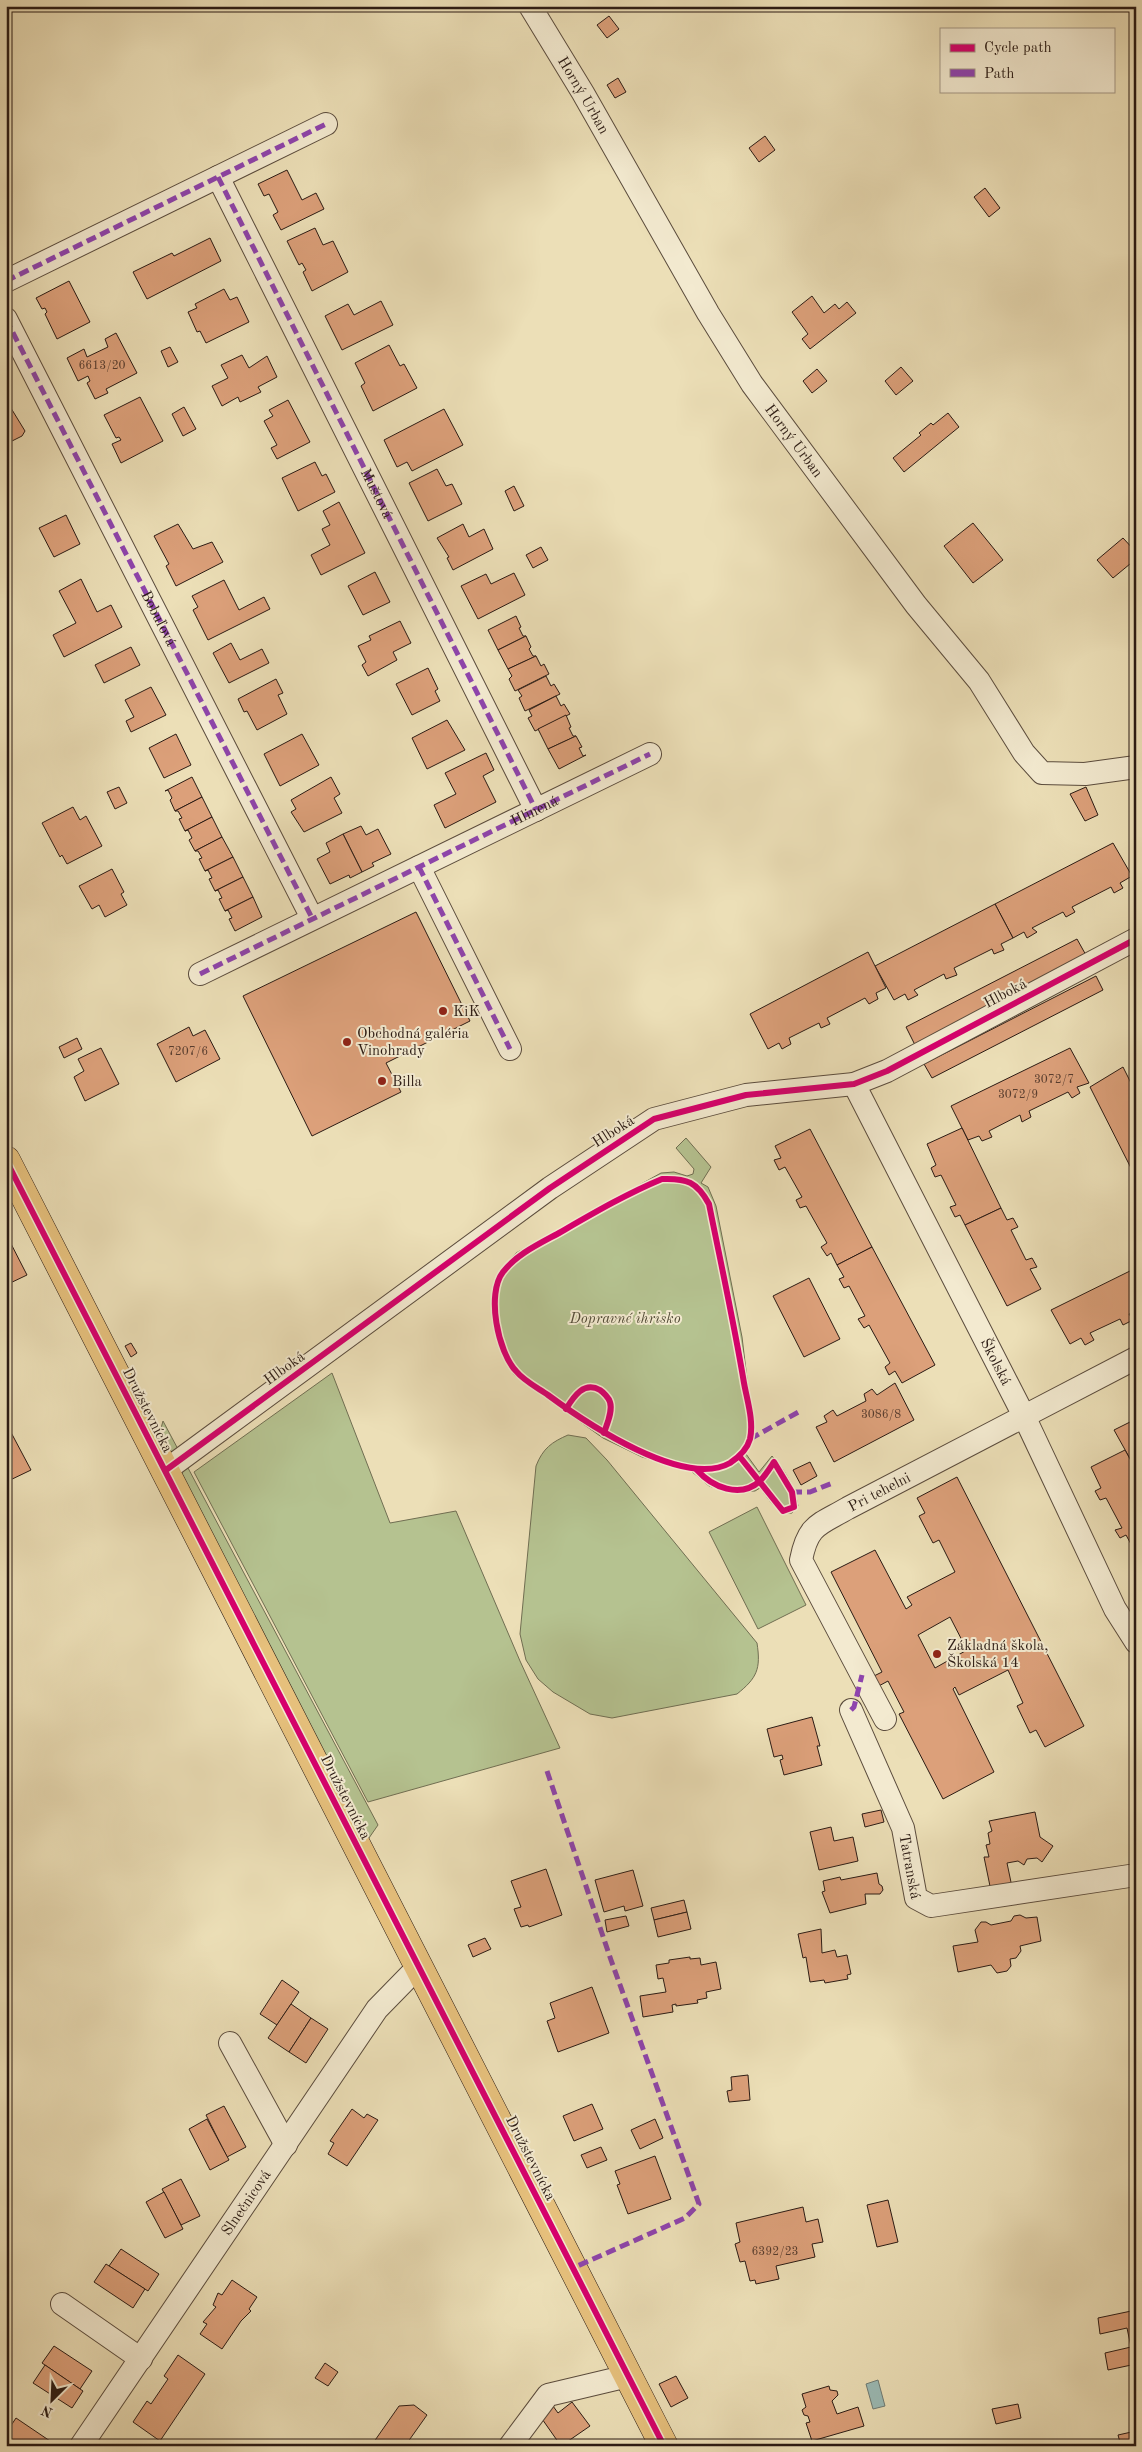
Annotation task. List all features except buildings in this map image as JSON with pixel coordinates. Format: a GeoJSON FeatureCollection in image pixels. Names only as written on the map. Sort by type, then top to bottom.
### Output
{"type":"FeatureCollection","features":[{"type":"Feature","properties":{"kind":"main road","name":"Družstevnícka"},"geometry":{"type":"LineString","coordinates":[[7,1165],[166,1470],[664,2446]]}},
{"type":"Feature","properties":{"kind":"street","name":"Horný Urban"},"geometry":{"type":"LineString","coordinates":[[530,6],[583,93],[708,313],[752,384],[916,605],[980,681],[1024,754],[1042,773],[1085,774],[1136,767]]}},
{"type":"Feature","properties":{"kind":"street"},"geometry":{"type":"LineString","coordinates":[[6,280],[326,124]]}},
{"type":"Feature","properties":{"kind":"street","name":"Muštová"},"geometry":{"type":"LineString","coordinates":[[218,178],[536,810]]}},
{"type":"Feature","properties":{"kind":"street","name":"Bobuľová"},"geometry":{"type":"LineString","coordinates":[[6,319],[312,918]]}},
{"type":"Feature","properties":{"kind":"street","name":"Hlinená"},"geometry":{"type":"LineString","coordinates":[[200,974],[650,754]]}},
{"type":"Feature","properties":{"kind":"street"},"geometry":{"type":"LineString","coordinates":[[419,867],[510,1049]]}},
{"type":"Feature","properties":{"kind":"street","name":"Hlboká"},"geometry":{"type":"LineString","coordinates":[[166,1470],[576,1170],[654,1120],[746,1095],[854,1084],[886,1071],[1136,939]]}},
{"type":"Feature","properties":{"kind":"street","name":"Školská"},"geometry":{"type":"LineString","coordinates":[[854,1084],[1024,1416],[1115,1608],[1136,1642]]}},
{"type":"Feature","properties":{"kind":"street","name":"Pri tehelni"},"geometry":{"type":"LineString","coordinates":[[885,1719],[801,1560],[805,1539],[814,1528],[848,1508],[1048,1402],[1136,1358]]}},
{"type":"Feature","properties":{"kind":"street","name":"Tatranská"},"geometry":{"type":"LineString","coordinates":[[850,1710],[902,1828],[916,1898],[931,1906],[1136,1875]]}},
{"type":"Feature","properties":{"kind":"street","name":"Slnečnicová"},"geometry":{"type":"LineString","coordinates":[[81,2446],[377,2009],[419,1966]]}},
{"type":"Feature","properties":{"kind":"street"},"geometry":{"type":"LineString","coordinates":[[230,2044],[286,2145]]}},
{"type":"Feature","properties":{"kind":"street"},"geometry":{"type":"LineString","coordinates":[[62,2304],[141,2359]]}},
{"type":"Feature","properties":{"kind":"street"},"geometry":{"type":"LineString","coordinates":[[510,2446],[548,2395],[628,2376]]}},
{"type":"Feature","properties":{"kind":"green space","name":"Dopravné ihrisko"},"geometry":{"type":"Polygon","coordinates":[[[686,1138],[711,1167],[701,1183],[708,1187],[716,1206],[742,1337],[754,1437],[746,1454],[759,1472],[772,1456],[781,1467],[789,1479],[797,1499],[798,1506],[792,1513],[778,1509],[760,1488],[755,1491],[727,1492],[709,1486],[690,1470],[642,1457],[603,1438],[514,1375],[504,1356],[494,1329],[492,1299],[500,1270],[516,1253],[661,1173],[674,1172],[687,1176],[693,1174],[694,1169],[676,1148],[686,1138]]]}},
{"type":"Feature","properties":{"kind":"green space"},"geometry":{"type":"Polygon","coordinates":[[[332,1373],[390,1523],[456,1511],[520,1661],[560,1748],[368,1802],[194,1472],[332,1373]]]}},
{"type":"Feature","properties":{"kind":"green space"},"geometry":{"type":"Polygon","coordinates":[[[163,1421],[378,1825],[353,1861],[150,1468],[163,1421]]]}},
{"type":"Feature","properties":{"kind":"green space"},"geometry":{"type":"Polygon","coordinates":[[[568,1435],[586,1438],[607,1460],[757,1643],[758,1666],[756,1672],[749,1683],[737,1694],[612,1718],[590,1714],[553,1692],[538,1679],[526,1660],[520,1634],[536,1466],[549,1446],[568,1435]]]}},
{"type":"Feature","properties":{"kind":"green space"},"geometry":{"type":"Polygon","coordinates":[[[757,1507],[806,1605],[758,1629],[709,1532],[757,1507]]]}},
{"type":"Feature","properties":{"kind":"water"},"geometry":{"type":"Polygon","coordinates":[[[878,2380],[885,2406],[873,2409],[866,2384],[878,2380]]]}},
{"type":"Feature","properties":{"kind":"marked path"},"geometry":{"type":"LineString","coordinates":[[6,281],[326,124]]}},
{"type":"Feature","properties":{"kind":"marked path"},"geometry":{"type":"LineString","coordinates":[[218,177],[536,810]]}},
{"type":"Feature","properties":{"kind":"marked path"},"geometry":{"type":"LineString","coordinates":[[6,319],[312,918]]}},
{"type":"Feature","properties":{"kind":"marked path"},"geometry":{"type":"LineString","coordinates":[[200,974],[650,754]]}},
{"type":"Feature","properties":{"kind":"marked path"},"geometry":{"type":"LineString","coordinates":[[419,867],[510,1049]]}},
{"type":"Feature","properties":{"kind":"marked path"},"geometry":{"type":"LineString","coordinates":[[750,1439],[802,1410]]}},
{"type":"Feature","properties":{"kind":"marked path"},"geometry":{"type":"LineString","coordinates":[[792,1492],[810,1492],[835,1482]]}},
{"type":"Feature","properties":{"kind":"marked path"},"geometry":{"type":"LineString","coordinates":[[851,1710],[854,1707],[862,1675]]}},
{"type":"Feature","properties":{"kind":"marked path"},"geometry":{"type":"LineString","coordinates":[[547,1771],[611,1960],[699,2204],[685,2218],[573,2268]]}},
{"type":"Feature","properties":{"kind":"cycle path"},"geometry":{"type":"LineString","coordinates":[[166,1470],[550,1188],[654,1119],[746,1095],[854,1084],[887,1071],[1136,939]]}},
{"type":"Feature","properties":{"kind":"cycle path"},"geometry":{"type":"LineString","coordinates":[[6,1168],[9,1166],[664,2446]]}},
{"type":"Feature","properties":{"kind":"cycle path"},"geometry":{"type":"LineString","coordinates":[[662,1179],[678,1179],[690,1183],[700,1191],[709,1204],[750,1411],[751,1432],[749,1443],[745,1450],[730,1463],[711,1469],[688,1467],[662,1460],[636,1449],[610,1436],[531,1384],[519,1375],[510,1362],[504,1351],[496,1323],[495,1294],[498,1282],[503,1272],[515,1260],[536,1245],[635,1191],[662,1179]]}},
{"type":"Feature","properties":{"kind":"cycle path"},"geometry":{"type":"LineString","coordinates":[[566,1409],[580,1391],[589,1387],[600,1390],[611,1406],[604,1433]]}},
{"type":"Feature","properties":{"kind":"cycle path"},"geometry":{"type":"LineString","coordinates":[[697,1470],[718,1486],[735,1490],[744,1489],[752,1486],[760,1481],[774,1462],[792,1492],[794,1507],[783,1511],[740,1457]]}},
{"type":"Feature","properties":{"kind":"place","name":"KiK"},"geometry":{"type":"Point","coordinates":[443,1011]}},
{"type":"Feature","properties":{"kind":"place","name":"Obchodná galéria Vinohrady"},"geometry":{"type":"Point","coordinates":[347,1042]}},
{"type":"Feature","properties":{"kind":"place","name":"Billa"},"geometry":{"type":"Point","coordinates":[382,1081]}},
{"type":"Feature","properties":{"kind":"place","name":"Základná škola, Školská 14"},"geometry":{"type":"Point","coordinates":[937,1654]}}]}
